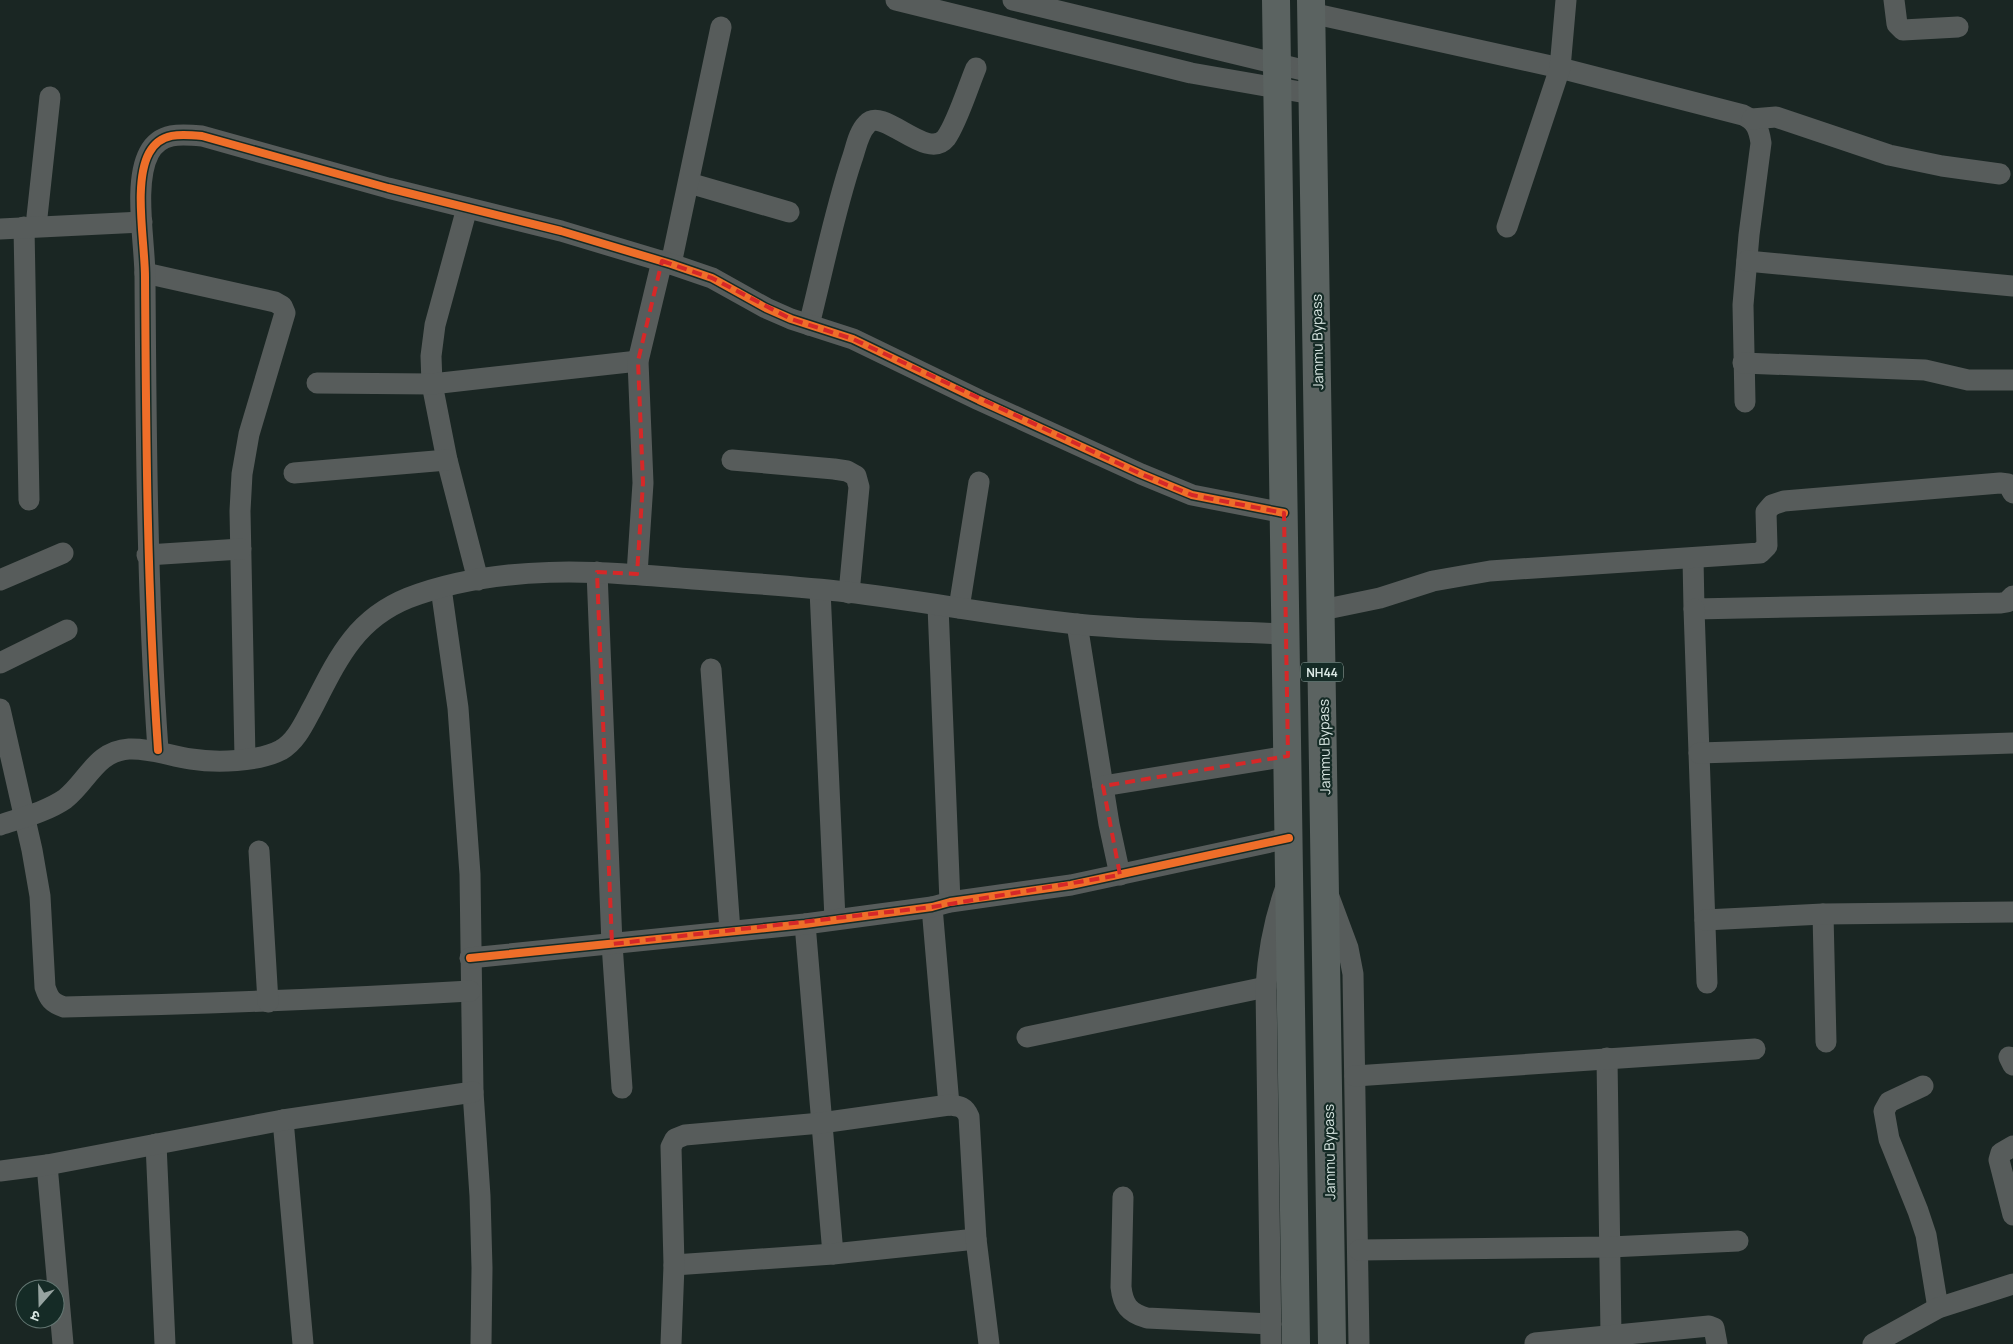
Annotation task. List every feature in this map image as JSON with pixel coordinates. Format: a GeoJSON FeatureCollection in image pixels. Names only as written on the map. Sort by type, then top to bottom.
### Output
{"type":"FeatureCollection","features":[{"type":"Feature","properties":{"kind":"highway","name":"NH44"},"geometry":{"type":"LineString","coordinates":[[1276,0],[1296,1344]]}},
{"type":"Feature","properties":{"kind":"highway","name":"Jammu Bypass"},"geometry":{"type":"LineString","coordinates":[[1311,6],[1322,610],[1332,1344]]}},
{"type":"Feature","properties":{"kind":"street"},"geometry":{"type":"LineString","coordinates":[[896,0],[1111,55],[1191,73],[1278,76]]}},
{"type":"Feature","properties":{"kind":"street"},"geometry":{"type":"LineString","coordinates":[[1013,0],[1278,76],[1312,83]]}},
{"type":"Feature","properties":{"kind":"street"},"geometry":{"type":"LineString","coordinates":[[1507,227],[1560,68],[1566,0]]}},
{"type":"Feature","properties":{"kind":"street"},"geometry":{"type":"LineString","coordinates":[[1894,0],[1897,24],[1903,30],[1958,27]]}},
{"type":"Feature","properties":{"kind":"street"},"geometry":{"type":"LineString","coordinates":[[1311,6],[1743,114],[1752,119],[1759,130],[1761,143],[1743,305],[1744,402]]}},
{"type":"Feature","properties":{"kind":"street"},"geometry":{"type":"LineString","coordinates":[[637,574],[642,483],[638,361],[689,183],[721,27]]}},
{"type":"Feature","properties":{"kind":"street"},"geometry":{"type":"LineString","coordinates":[[809,325],[847,173],[860,136],[867,123],[874,120],[883,122],[925,143],[938,144],[945,138],[952,126],[976,68]]}},
{"type":"Feature","properties":{"kind":"street"},"geometry":{"type":"LineString","coordinates":[[29,500],[30,227],[50,97]]}},
{"type":"Feature","properties":{"kind":"street"},"geometry":{"type":"LineString","coordinates":[[1752,119],[1776,117],[1889,154],[1942,166],[2000,174]]}},
{"type":"Feature","properties":{"kind":"street"},"geometry":{"type":"LineString","coordinates":[[158,750],[147,556],[145,273],[142,176],[149,153],[160,139],[178,133],[202,136],[388,188],[561,231],[667,262],[712,278],[766,308],[809,325],[853,339],[1040,429],[1192,495],[1284,513]]}},
{"type":"Feature","properties":{"kind":"street"},"geometry":{"type":"LineString","coordinates":[[689,183],[789,212]]}},
{"type":"Feature","properties":{"kind":"street"},"geometry":{"type":"LineString","coordinates":[[467,208],[435,325],[431,356],[432,384],[447,460],[478,580]]}},
{"type":"Feature","properties":{"kind":"street"},"geometry":{"type":"LineString","coordinates":[[0,229],[142,222]]}},
{"type":"Feature","properties":{"kind":"street"},"geometry":{"type":"LineString","coordinates":[[1747,262],[2013,286]]}},
{"type":"Feature","properties":{"kind":"street"},"geometry":{"type":"LineString","coordinates":[[145,273],[275,302],[282,306],[285,313],[249,434],[243,466],[240,511],[245,758]]}},
{"type":"Feature","properties":{"kind":"street"},"geometry":{"type":"LineString","coordinates":[[317,383],[432,384],[638,361]]}},
{"type":"Feature","properties":{"kind":"street"},"geometry":{"type":"LineString","coordinates":[[1743,363],[1925,370],[1968,380],[2013,380]]}},
{"type":"Feature","properties":{"kind":"street"},"geometry":{"type":"LineString","coordinates":[[294,473],[447,460]]}},
{"type":"Feature","properties":{"kind":"street"},"geometry":{"type":"LineString","coordinates":[[732,460],[834,469],[847,471],[856,476],[859,487],[849,593]]}},
{"type":"Feature","properties":{"kind":"street"},"geometry":{"type":"LineString","coordinates":[[949,1105],[941,905],[948,607],[979,482]]}},
{"type":"Feature","properties":{"kind":"street"},"geometry":{"type":"LineString","coordinates":[[1322,610],[1380,598],[1433,580],[1462,575],[1763,552],[1768,541],[1766,512],[1772,505],[1784,501],[2000,483],[2008,484],[2013,493]]}},
{"type":"Feature","properties":{"kind":"street"},"geometry":{"type":"LineString","coordinates":[[147,556],[241,550]]}},
{"type":"Feature","properties":{"kind":"street"},"geometry":{"type":"LineString","coordinates":[[0,580],[63,553]]}},
{"type":"Feature","properties":{"kind":"street"},"geometry":{"type":"LineString","coordinates":[[1693,558],[1707,983]]}},
{"type":"Feature","properties":{"kind":"street"},"geometry":{"type":"LineString","coordinates":[[0,825],[51,807],[66,798],[93,766],[111,753],[128,749],[158,750],[189,759],[220,762],[266,756],[283,749],[296,737],[336,661],[357,631],[382,611],[409,598],[441,588],[478,580],[544,572],[637,574],[849,593],[1077,624],[1147,629],[1286,634]]}},
{"type":"Feature","properties":{"kind":"street"},"geometry":{"type":"LineString","coordinates":[[597,572],[612,944],[622,1088]]}},
{"type":"Feature","properties":{"kind":"street"},"geometry":{"type":"LineString","coordinates":[[441,588],[458,708],[470,874],[470,990],[473,1092],[480,1196],[482,1268],[481,1344]]}},
{"type":"Feature","properties":{"kind":"street"},"geometry":{"type":"LineString","coordinates":[[820,590],[835,919]]}},
{"type":"Feature","properties":{"kind":"street"},"geometry":{"type":"LineString","coordinates":[[1694,609],[2001,603],[2012,598]]}},
{"type":"Feature","properties":{"kind":"street"},"geometry":{"type":"LineString","coordinates":[[1077,624],[1103,786],[1120,875]]}},
{"type":"Feature","properties":{"kind":"street"},"geometry":{"type":"LineString","coordinates":[[0,663],[67,630]]}},
{"type":"Feature","properties":{"kind":"street"},"geometry":{"type":"LineString","coordinates":[[711,669],[730,931]]}},
{"type":"Feature","properties":{"kind":"street"},"geometry":{"type":"LineString","coordinates":[[0,709],[26,816],[40,896],[45,987],[48,998],[54,1003],[64,1007],[268,1002],[470,990]]}},
{"type":"Feature","properties":{"kind":"street"},"geometry":{"type":"LineString","coordinates":[[1699,754],[2013,743]]}},
{"type":"Feature","properties":{"kind":"street"},"geometry":{"type":"LineString","coordinates":[[1103,786],[1288,756]]}},
{"type":"Feature","properties":{"kind":"street"},"geometry":{"type":"LineString","coordinates":[[470,958],[805,924],[941,905],[1071,885],[1289,838]]}},
{"type":"Feature","properties":{"kind":"street"},"geometry":{"type":"LineString","coordinates":[[259,851],[268,1002]]}},
{"type":"Feature","properties":{"kind":"street"},"geometry":{"type":"LineString","coordinates":[[1123,1197],[1122,1300],[1135,1315],[1271,1334],[1266,987],[1268,954],[1275,916],[1290,879]]}},
{"type":"Feature","properties":{"kind":"street"},"geometry":{"type":"LineString","coordinates":[[1326,888],[1348,948],[1353,974],[1359,1344]]}},
{"type":"Feature","properties":{"kind":"street"},"geometry":{"type":"LineString","coordinates":[[1705,920],[1823,914],[2013,912]]}},
{"type":"Feature","properties":{"kind":"street"},"geometry":{"type":"LineString","coordinates":[[1823,914],[1826,1042]]}},
{"type":"Feature","properties":{"kind":"street"},"geometry":{"type":"LineString","coordinates":[[805,924],[833,1254]]}},
{"type":"Feature","properties":{"kind":"street"},"geometry":{"type":"LineString","coordinates":[[1027,1037],[1266,987]]}},
{"type":"Feature","properties":{"kind":"street"},"geometry":{"type":"LineString","coordinates":[[1355,1076],[1755,1049]]}},
{"type":"Feature","properties":{"kind":"street"},"geometry":{"type":"LineString","coordinates":[[1607,1058],[1611,1336]]}},
{"type":"Feature","properties":{"kind":"street"},"geometry":{"type":"LineString","coordinates":[[1923,1086],[1889,1102],[1884,1111],[1889,1139],[1918,1210],[1926,1235],[1938,1308]]}},
{"type":"Feature","properties":{"kind":"street"},"geometry":{"type":"LineString","coordinates":[[0,1171],[47,1165],[283,1120],[473,1092]]}},
{"type":"Feature","properties":{"kind":"street"},"geometry":{"type":"LineString","coordinates":[[671,1344],[674,1265],[671,1147],[676,1139],[685,1135],[821,1123],[949,1105],[960,1106],[966,1110],[969,1118],[976,1239],[989,1344]]}},
{"type":"Feature","properties":{"kind":"street"},"geometry":{"type":"LineString","coordinates":[[283,1120],[303,1344]]}},
{"type":"Feature","properties":{"kind":"street"},"geometry":{"type":"LineString","coordinates":[[156,1144],[165,1344]]}},
{"type":"Feature","properties":{"kind":"street"},"geometry":{"type":"LineString","coordinates":[[2013,1146],[2001,1153],[1999,1160],[2013,1215]]}},
{"type":"Feature","properties":{"kind":"street"},"geometry":{"type":"LineString","coordinates":[[47,1165],[63,1344]]}},
{"type":"Feature","properties":{"kind":"street"},"geometry":{"type":"LineString","coordinates":[[674,1265],[833,1254],[976,1239]]}},
{"type":"Feature","properties":{"kind":"street"},"geometry":{"type":"LineString","coordinates":[[1358,1250],[1610,1247],[1738,1241]]}},
{"type":"Feature","properties":{"kind":"street"},"geometry":{"type":"LineString","coordinates":[[1873,1344],[1938,1308],[2013,1284]]}},
{"type":"Feature","properties":{"kind":"street"},"geometry":{"type":"LineString","coordinates":[[1535,1342],[1709,1326],[1714,1328],[1717,1344]]}},
{"type":"Feature","properties":{"kind":"highlighted area"},"geometry":{"type":"Polygon","coordinates":[[[662,261],[712,278],[791,319],[853,339],[1141,474],[1192,495],[1284,513],[1288,756],[1103,786],[1120,875],[932,907],[612,944],[597,572],[637,574],[643,483],[638,361],[662,261]]]}},
{"type":"Feature","properties":{"kind":"cycle path"},"geometry":{"type":"LineString","coordinates":[[158,750],[149,573],[145,263],[141,196],[144,166],[149,153],[159,141],[172,136],[202,136],[388,188],[561,231],[671,264],[712,278],[766,308],[791,319],[853,339],[979,400],[1141,474],[1192,495],[1284,513]]}},
{"type":"Feature","properties":{"kind":"cycle path"},"geometry":{"type":"LineString","coordinates":[[470,958],[805,924],[932,907],[950,902],[1071,885],[1289,838]]}}]}
